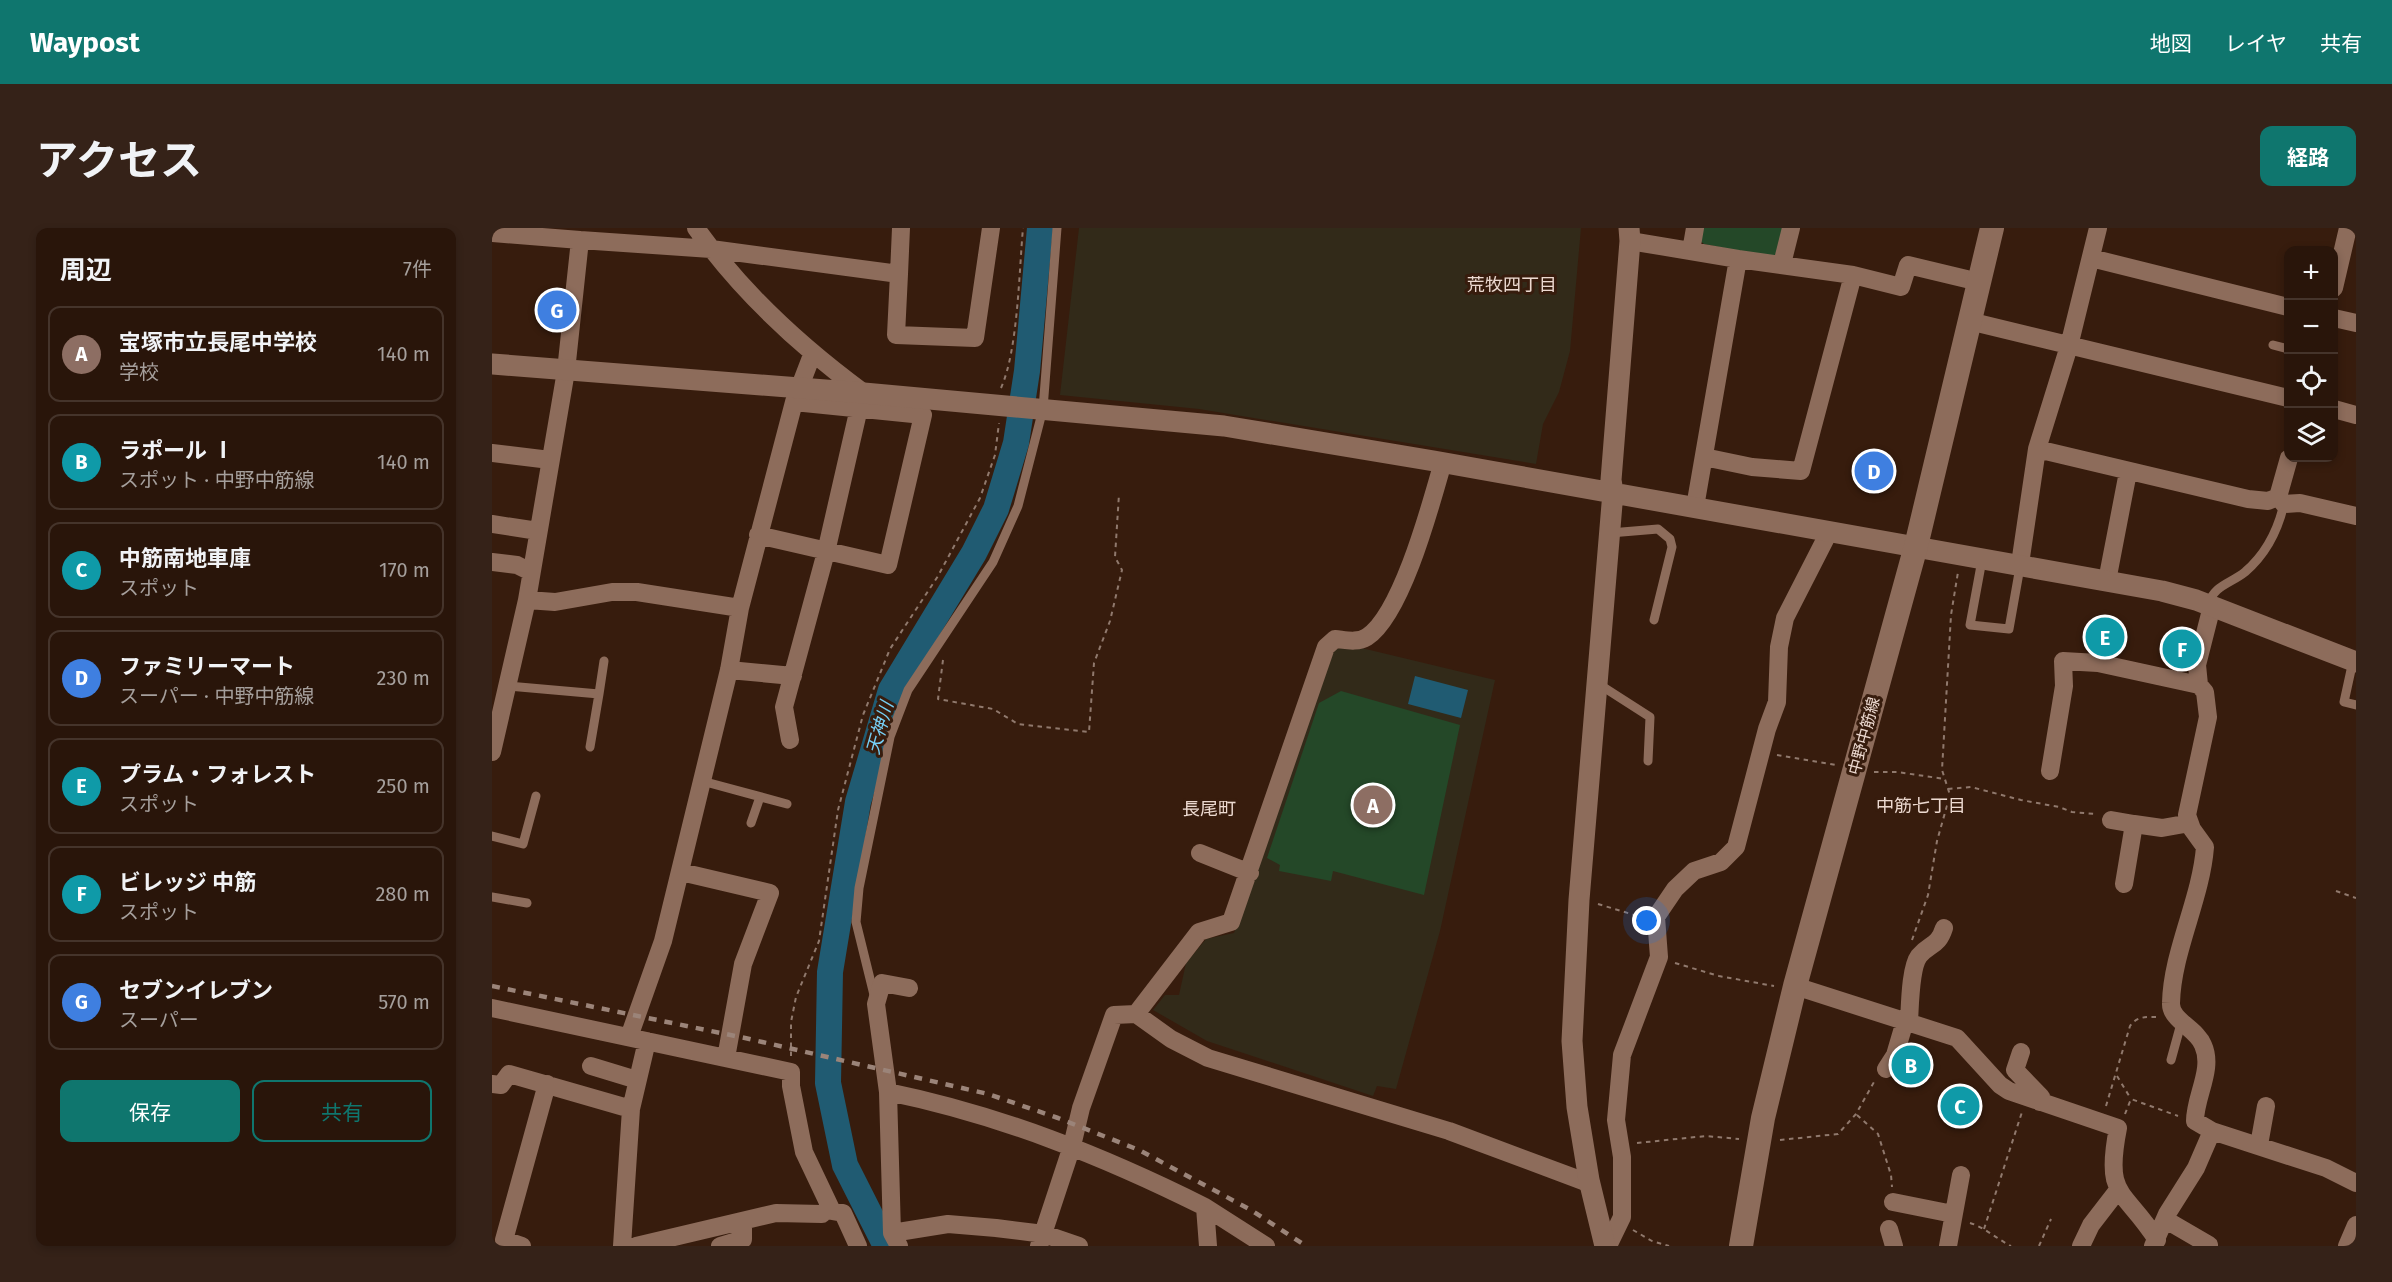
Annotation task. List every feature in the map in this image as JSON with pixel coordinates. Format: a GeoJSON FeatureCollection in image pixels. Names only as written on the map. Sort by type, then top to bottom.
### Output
{"type":"FeatureCollection","features":[{"type":"Feature","properties":{"kind":"main road","name":"中野中筋線"},"geometry":{"type":"LineString","coordinates":[[1742,1246],[1763,1118],[1789,987],[1916,546],[1992,228]]}},
{"type":"Feature","properties":{"kind":"street"},"geometry":{"type":"LineString","coordinates":[[696,228],[711,249],[772,317],[861,401],[923,416],[888,566],[758,535]]}},
{"type":"Feature","properties":{"kind":"street"},"geometry":{"type":"LineString","coordinates":[[902,228],[896,335],[975,338],[991,228]]}},
{"type":"Feature","properties":{"kind":"street"},"geometry":{"type":"LineString","coordinates":[[1691,251],[1695,228]]}},
{"type":"Feature","properties":{"kind":"street"},"geometry":{"type":"LineString","coordinates":[[1782,264],[1791,228]]}},
{"type":"Feature","properties":{"kind":"street"},"geometry":{"type":"LineString","coordinates":[[2020,564],[2037,449],[2069,346],[2098,228]]}},
{"type":"Feature","properties":{"kind":"street"},"geometry":{"type":"LineString","coordinates":[[2338,271],[2348,228]]}},
{"type":"Feature","properties":{"kind":"street"},"geometry":{"type":"LineString","coordinates":[[492,233],[711,249],[899,274]]}},
{"type":"Feature","properties":{"kind":"street"},"geometry":{"type":"LineString","coordinates":[[1607,1246],[1591,1184],[1577,1107],[1572,1041],[1579,900],[1610,533],[1613,492],[1611,480],[1630,235],[1691,251],[1852,275],[1901,286],[1908,265],[1979,282]]}},
{"type":"Feature","properties":{"kind":"street"},"geometry":{"type":"LineString","coordinates":[[492,752],[502,694],[527,600],[549,460],[566,371],[580,240]]}},
{"type":"Feature","properties":{"kind":"street"},"geometry":{"type":"LineString","coordinates":[[2091,258],[2284,306]]}},
{"type":"Feature","properties":{"kind":"street"},"geometry":{"type":"LineString","coordinates":[[1706,512],[1704,457],[1738,259]]}},
{"type":"Feature","properties":{"kind":"street"},"geometry":{"type":"LineString","coordinates":[[1704,457],[1752,467],[1801,471],[1852,275]]}},
{"type":"Feature","properties":{"kind":"street"},"geometry":{"type":"LineString","coordinates":[[2338,319],[2356,323]]}},
{"type":"Feature","properties":{"kind":"street"},"geometry":{"type":"LineString","coordinates":[[1969,321],[2284,397]]}},
{"type":"Feature","properties":{"kind":"street"},"geometry":{"type":"LineString","coordinates":[[628,1037],[663,942],[729,670],[740,608],[758,535],[796,395],[812,355]]}},
{"type":"Feature","properties":{"kind":"street"},"geometry":{"type":"LineString","coordinates":[[492,364],[861,401],[1046,409],[1224,426],[1613,492],[1743,522],[1829,532],[1916,546],[2178,594],[2354,661]]}},
{"type":"Feature","properties":{"kind":"street"},"geometry":{"type":"LineString","coordinates":[[790,740],[784,708],[826,552],[861,401]]}},
{"type":"Feature","properties":{"kind":"street"},"geometry":{"type":"LineString","coordinates":[[2338,410],[2356,415]]}},
{"type":"Feature","properties":{"kind":"street"},"geometry":{"type":"LineString","coordinates":[[2037,449],[2248,500],[2281,500],[2356,516]]}},
{"type":"Feature","properties":{"kind":"street"},"geometry":{"type":"LineString","coordinates":[[492,453],[549,460]]}},
{"type":"Feature","properties":{"kind":"street"},"geometry":{"type":"LineString","coordinates":[[1136,1014],[1198,932],[1231,922],[1250,873],[1326,647],[1335,639],[1356,641],[1367,637],[1395,604],[1428,514],[1443,462]]}},
{"type":"Feature","properties":{"kind":"street"},"geometry":{"type":"LineString","coordinates":[[2281,500],[2288,462]]}},
{"type":"Feature","properties":{"kind":"street"},"geometry":{"type":"LineString","coordinates":[[2108,581],[2127,472]]}},
{"type":"Feature","properties":{"kind":"street"},"geometry":{"type":"LineString","coordinates":[[492,524],[538,531]]}},
{"type":"Feature","properties":{"kind":"street"},"geometry":{"type":"LineString","coordinates":[[1607,1246],[1621,1222],[1623,1157],[1616,1120],[1622,1055],[1659,957],[1656,917],[1675,889],[1694,871],[1721,862],[1736,847],[1779,691],[1777,660],[1785,618],[1829,532]]}},
{"type":"Feature","properties":{"kind":"street"},"geometry":{"type":"LineString","coordinates":[[492,562],[517,565],[531,572]]}},
{"type":"Feature","properties":{"kind":"street"},"geometry":{"type":"LineString","coordinates":[[527,600],[555,602],[612,592],[637,592],[740,608]]}},
{"type":"Feature","properties":{"kind":"street"},"geometry":{"type":"LineString","coordinates":[[2210,605],[2197,665],[2199,685],[2205,692],[2208,717],[2187,815],[2205,847],[2203,872],[2186,930],[2171,1000],[2178,1017],[2197,1034],[2204,1046],[2206,1058],[2195,1121],[2212,1131],[2326,1168],[2356,1183]]}},
{"type":"Feature","properties":{"kind":"street"},"geometry":{"type":"LineString","coordinates":[[2056,763],[2053,726],[2064,686],[2055,659],[2162,682],[2199,685]]}},
{"type":"Feature","properties":{"kind":"street"},"geometry":{"type":"LineString","coordinates":[[729,670],[793,676]]}},
{"type":"Feature","properties":{"kind":"street"},"geometry":{"type":"LineString","coordinates":[[2111,820],[2162,828],[2190,823]]}},
{"type":"Feature","properties":{"kind":"street"},"geometry":{"type":"LineString","coordinates":[[2124,884],[2134,824]]}},
{"type":"Feature","properties":{"kind":"street"},"geometry":{"type":"LineString","coordinates":[[1200,853],[1250,873]]}},
{"type":"Feature","properties":{"kind":"street"},"geometry":{"type":"LineString","coordinates":[[681,872],[770,893],[743,964],[726,1058]]}},
{"type":"Feature","properties":{"kind":"street"},"geometry":{"type":"LineString","coordinates":[[1886,1070],[1895,1054],[1907,1022],[1912,980],[1918,957],[1940,940],[1944,928]]}},
{"type":"Feature","properties":{"kind":"street"},"geometry":{"type":"LineString","coordinates":[[909,988],[882,983],[876,1004],[888,1092],[896,1239],[948,1224],[1079,1246]]}},
{"type":"Feature","properties":{"kind":"street"},"geometry":{"type":"LineString","coordinates":[[1789,987],[1957,1038],[2000,1085],[2033,1100],[2118,1128],[2113,1165],[2118,1190],[2155,1243],[2196,1168],[2212,1131]]}},
{"type":"Feature","properties":{"kind":"street"},"geometry":{"type":"LineString","coordinates":[[492,1008],[791,1072],[791,1086],[804,1152],[832,1211],[843,1213],[856,1243]]}},
{"type":"Feature","properties":{"kind":"street"},"geometry":{"type":"LineString","coordinates":[[1041,1240],[1072,1146],[1081,1108],[1114,1015],[1136,1014],[1170,1039],[1208,1058],[1449,1131],[1591,1184]]}},
{"type":"Feature","properties":{"kind":"street"},"geometry":{"type":"LineString","coordinates":[[622,1246],[631,1108],[647,1041]]}},
{"type":"Feature","properties":{"kind":"street"},"geometry":{"type":"LineString","coordinates":[[2021,1052],[2015,1070],[2041,1097],[2033,1100]]}},
{"type":"Feature","properties":{"kind":"street"},"geometry":{"type":"LineString","coordinates":[[591,1066],[637,1080]]}},
{"type":"Feature","properties":{"kind":"street"},"geometry":{"type":"LineString","coordinates":[[492,1084],[501,1085],[509,1074],[631,1108]]}},
{"type":"Feature","properties":{"kind":"street"},"geometry":{"type":"LineString","coordinates":[[522,1246],[504,1240],[547,1084]]}},
{"type":"Feature","properties":{"kind":"street"},"geometry":{"type":"LineString","coordinates":[[888,1092],[995,1118],[1072,1146],[1142,1175],[1204,1207],[1266,1246]]}},
{"type":"Feature","properties":{"kind":"street"},"geometry":{"type":"LineString","coordinates":[[2259,1145],[2266,1106]]}},
{"type":"Feature","properties":{"kind":"street"},"geometry":{"type":"LineString","coordinates":[[811,1167],[805,1178],[822,1214],[856,1243]]}},
{"type":"Feature","properties":{"kind":"street"},"geometry":{"type":"LineString","coordinates":[[1948,1246],[1961,1175]]}},
{"type":"Feature","properties":{"kind":"street"},"geometry":{"type":"LineString","coordinates":[[2081,1246],[2091,1225],[2118,1190]]}},
{"type":"Feature","properties":{"kind":"street"},"geometry":{"type":"LineString","coordinates":[[1893,1202],[1953,1216]]}},
{"type":"Feature","properties":{"kind":"street"},"geometry":{"type":"LineString","coordinates":[[1204,1207],[1208,1246]]}},
{"type":"Feature","properties":{"kind":"street"},"geometry":{"type":"LineString","coordinates":[[636,1246],[703,1237],[743,1221],[776,1213],[822,1214]]}},
{"type":"Feature","properties":{"kind":"street"},"geometry":{"type":"LineString","coordinates":[[2166,1220],[2209,1245]]}},
{"type":"Feature","properties":{"kind":"street"},"geometry":{"type":"LineString","coordinates":[[720,1246],[743,1239],[743,1221]]}},
{"type":"Feature","properties":{"kind":"street"},"geometry":{"type":"LineString","coordinates":[[2347,1246],[2356,1225]]}},
{"type":"Feature","properties":{"kind":"lane"},"geometry":{"type":"LineString","coordinates":[[876,1004],[856,922],[859,888],[890,737],[908,690],[993,562],[1018,506],[1046,409],[1058,228]]}},
{"type":"Feature","properties":{"kind":"lane"},"geometry":{"type":"LineString","coordinates":[[2273,345],[2284,348]]}},
{"type":"Feature","properties":{"kind":"lane"},"geometry":{"type":"LineString","coordinates":[[2210,605],[2216,589],[2246,571],[2264,551],[2279,527],[2281,500]]}},
{"type":"Feature","properties":{"kind":"lane"},"geometry":{"type":"LineString","coordinates":[[1610,533],[1658,530],[1665,533],[1672,543],[1654,620]]}},
{"type":"Feature","properties":{"kind":"lane"},"geometry":{"type":"LineString","coordinates":[[1982,558],[1970,625],[2009,629],[2020,564]]}},
{"type":"Feature","properties":{"kind":"lane"},"geometry":{"type":"LineString","coordinates":[[590,747],[604,661]]}},
{"type":"Feature","properties":{"kind":"lane"},"geometry":{"type":"LineString","coordinates":[[2354,661],[2344,702],[2356,705]]}},
{"type":"Feature","properties":{"kind":"lane"},"geometry":{"type":"LineString","coordinates":[[1598,683],[1650,717],[1648,761]]}},
{"type":"Feature","properties":{"kind":"lane"},"geometry":{"type":"LineString","coordinates":[[502,694],[599,694]]}},
{"type":"Feature","properties":{"kind":"lane"},"geometry":{"type":"LineString","coordinates":[[702,781],[787,804]]}},
{"type":"Feature","properties":{"kind":"lane"},"geometry":{"type":"LineString","coordinates":[[492,836],[523,844],[536,796]]}},
{"type":"Feature","properties":{"kind":"lane"},"geometry":{"type":"LineString","coordinates":[[751,823],[760,797]]}},
{"type":"Feature","properties":{"kind":"lane"},"geometry":{"type":"LineString","coordinates":[[492,897],[527,903]]}},
{"type":"Feature","properties":{"kind":"lane"},"geometry":{"type":"LineString","coordinates":[[2171,1060],[2178,1017]]}},
{"type":"Feature","properties":{"kind":"path"},"geometry":{"type":"LineString","coordinates":[[791,1072],[791,1022],[796,997],[819,941],[838,810],[862,715],[890,649],[938,576],[980,498],[995,456],[1000,391],[1007,376],[1023,228]]}},
{"type":"Feature","properties":{"kind":"path"},"geometry":{"type":"LineString","coordinates":[[946,636],[938,699],[993,709],[1018,724],[1089,732],[1094,663],[1110,621],[1122,570],[1115,557],[1119,494]]}},
{"type":"Feature","properties":{"kind":"path"},"geometry":{"type":"LineString","coordinates":[[1910,948],[1928,895],[1937,842],[1950,795],[1942,770],[1951,615],[1959,563]]}},
{"type":"Feature","properties":{"kind":"path"},"geometry":{"type":"LineString","coordinates":[[1762,751],[1789,759],[1843,766]]}},
{"type":"Feature","properties":{"kind":"path"},"geometry":{"type":"LineString","coordinates":[[1870,771],[1897,771],[1945,779]]}},
{"type":"Feature","properties":{"kind":"path"},"geometry":{"type":"LineString","coordinates":[[1948,789],[1971,787],[2072,812],[2106,815],[2111,820]]}},
{"type":"Feature","properties":{"kind":"path"},"geometry":{"type":"LineString","coordinates":[[2336,891],[2356,898]]}},
{"type":"Feature","properties":{"kind":"path"},"geometry":{"type":"LineString","coordinates":[[1579,900],[1634,913],[1646,919],[1656,931]]}},
{"type":"Feature","properties":{"kind":"path"},"geometry":{"type":"LineString","coordinates":[[1659,957],[1719,976],[1789,987]]}},
{"type":"Feature","properties":{"kind":"path"},"geometry":{"type":"LineString","coordinates":[[2098,1121],[2116,1074],[2126,1035],[2134,1020],[2178,1017]]}},
{"type":"Feature","properties":{"kind":"path"},"geometry":{"type":"LineString","coordinates":[[1778,1140],[1838,1134],[1856,1114],[1880,1071],[1886,1070]]}},
{"type":"Feature","properties":{"kind":"path"},"geometry":{"type":"LineString","coordinates":[[2116,1074],[2131,1099],[2195,1121]]}},
{"type":"Feature","properties":{"kind":"path"},"geometry":{"type":"LineString","coordinates":[[2118,1128],[2131,1099]]}},
{"type":"Feature","properties":{"kind":"path"},"geometry":{"type":"LineString","coordinates":[[1984,1229],[2033,1100]]}},
{"type":"Feature","properties":{"kind":"path"},"geometry":{"type":"LineString","coordinates":[[1856,1114],[1878,1134],[1891,1175],[1893,1202]]}},
{"type":"Feature","properties":{"kind":"path"},"geometry":{"type":"LineString","coordinates":[[1619,1145],[1706,1136],[1748,1139]]}},
{"type":"Feature","properties":{"kind":"path"},"geometry":{"type":"LineString","coordinates":[[1953,1216],[1984,1229],[1993,1238],[2012,1246]]}},
{"type":"Feature","properties":{"kind":"path"},"geometry":{"type":"LineString","coordinates":[[2039,1246],[2051,1219]]}},
{"type":"Feature","properties":{"kind":"path"},"geometry":{"type":"LineString","coordinates":[[1621,1222],[1652,1241],[1670,1246]]}},
{"type":"Feature","properties":{"kind":"shaded area"},"geometry":{"type":"Polygon","coordinates":[[[1079,228],[1581,228],[1570,351],[1559,392],[1543,424],[1536,464],[1199,409],[1060,395],[1079,228]]]}},
{"type":"Feature","properties":{"kind":"shaded area"},"geometry":{"type":"Polygon","coordinates":[[[1349,645],[1495,680],[1440,931],[1396,1089],[1377,1086],[1373,1096],[1207,1041],[1153,1010],[1165,995],[1179,995],[1186,963],[1206,939],[1234,933],[1334,650],[1349,645]]]}},
{"type":"Feature","properties":{"kind":"green space"},"geometry":{"type":"Polygon","coordinates":[[[1701,228],[1786,228],[1774,258],[1704,244],[1699,240],[1701,228]]]}},
{"type":"Feature","properties":{"kind":"green space"},"geometry":{"type":"Polygon","coordinates":[[[1341,691],[1460,725],[1424,895],[1333,871],[1331,881],[1279,871],[1280,865],[1267,858],[1319,703],[1341,691]]]}},
{"type":"Feature","properties":{"kind":"water"},"geometry":{"type":"Polygon","coordinates":[[[1415,676],[1468,690],[1461,718],[1408,704],[1415,676]]]}},
{"type":"Feature","properties":{"kind":"waterway","name":"天神川"},"geometry":{"type":"LineString","coordinates":[[886,1246],[845,1165],[828,1083],[830,972],[858,802],[891,690],[974,553],[996,509],[1016,443],[1027,371],[1040,228]]}},
{"type":"Feature","properties":{"kind":"railway"},"geometry":{"type":"LineString","coordinates":[[492,986],[745,1038],[988,1094],[1058,1118],[1139,1150],[1251,1210],[1306,1246]]}},
{"type":"Feature","properties":{"kind":"place","name":"セブンイレブン"},"geometry":{"type":"Point","coordinates":[557,310]}},
{"type":"Feature","properties":{"kind":"place","name":"ファミリーマート"},"geometry":{"type":"Point","coordinates":[1874,471]}},
{"type":"Feature","properties":{"kind":"place","name":"プラム・フォレスト"},"geometry":{"type":"Point","coordinates":[2105,637]}},
{"type":"Feature","properties":{"kind":"place","name":"ビレッジ 中筋"},"geometry":{"type":"Point","coordinates":[2182,649]}},
{"type":"Feature","properties":{"kind":"place","name":"宝塚市立長尾中学校"},"geometry":{"type":"Point","coordinates":[1373,805]}},
{"type":"Feature","properties":{"kind":"place","name":"ラポール Ⅰ"},"geometry":{"type":"Point","coordinates":[1911,1065]}},
{"type":"Feature","properties":{"kind":"place","name":"中筋南地車庫"},"geometry":{"type":"Point","coordinates":[1960,1106]}},
{"type":"Feature","properties":{"kind":"district","name":"荒牧四丁目"},"geometry":{"type":"Point","coordinates":[1512,285]}},
{"type":"Feature","properties":{"kind":"district","name":"中筋七丁目"},"geometry":{"type":"Point","coordinates":[1921,806]}},
{"type":"Feature","properties":{"kind":"district","name":"長尾町"},"geometry":{"type":"Point","coordinates":[1209,809]}}]}
